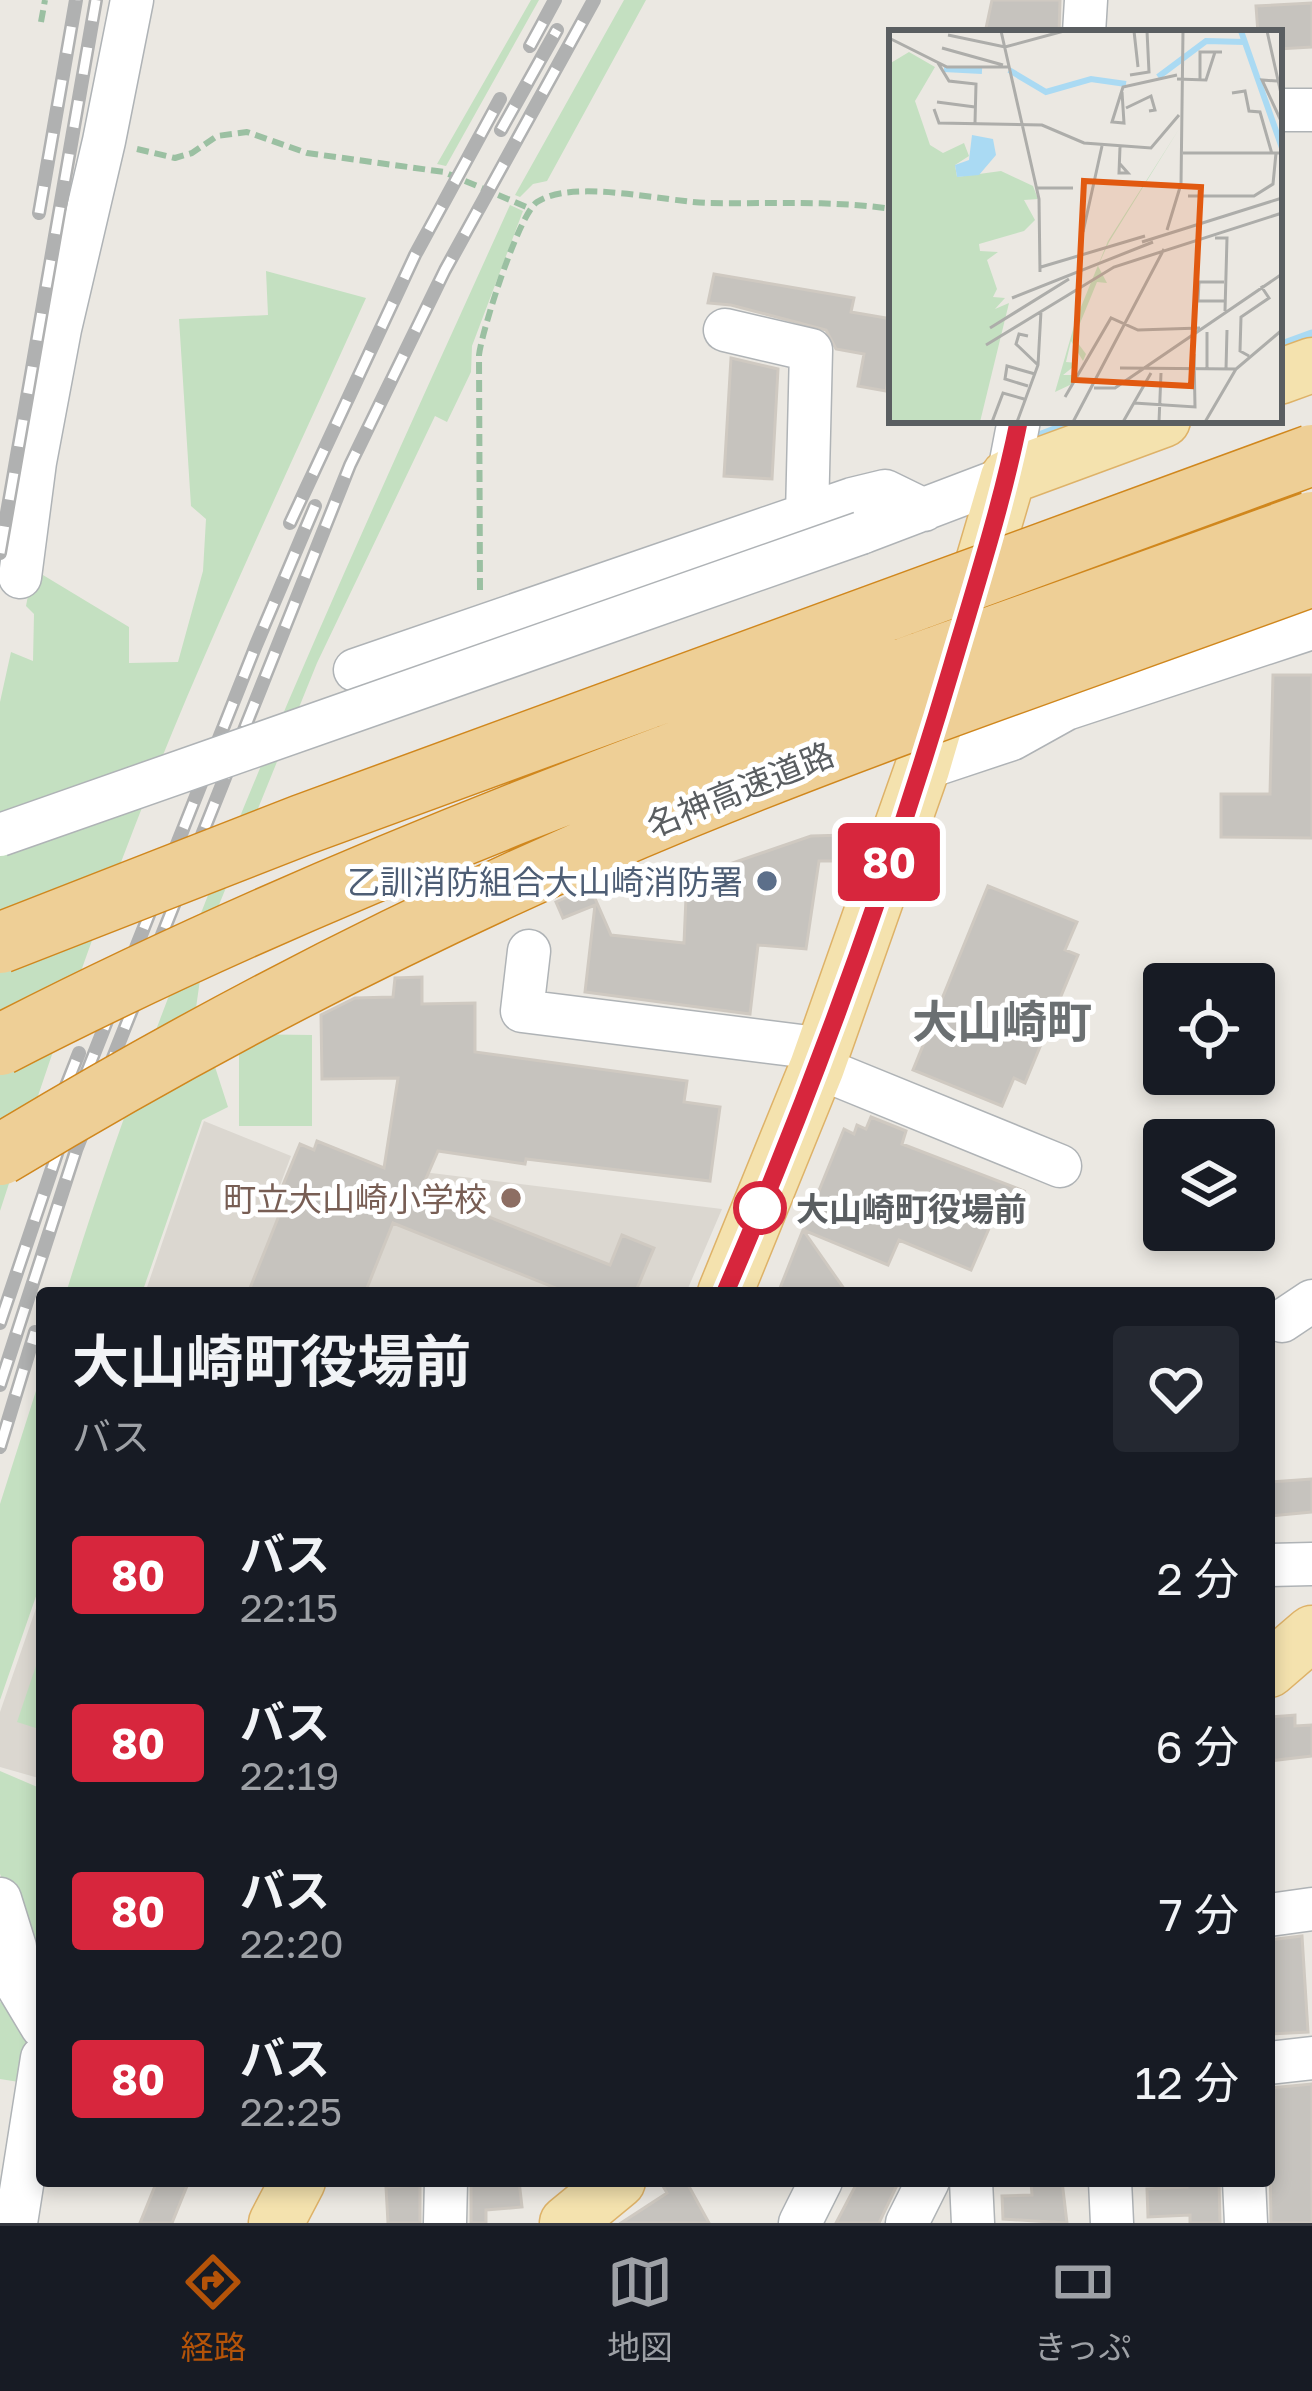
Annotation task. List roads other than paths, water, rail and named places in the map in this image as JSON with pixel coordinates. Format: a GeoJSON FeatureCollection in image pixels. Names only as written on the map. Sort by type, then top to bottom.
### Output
{"type":"FeatureCollection","features":[{"type":"Feature","properties":{"kind":"highway"},"geometry":{"type":"LineString","coordinates":[[0,897],[1312,416]]}},
{"type":"Feature","properties":{"kind":"highway"},"geometry":{"type":"LineString","coordinates":[[0,943],[325,816],[1312,455]]}},
{"type":"Feature","properties":{"kind":"highway","name":"名神高速道路"},"geometry":{"type":"LineString","coordinates":[[0,1045],[340,886],[488,826],[1312,522]]}},
{"type":"Feature","properties":{"kind":"highway","name":"名神高速道路"},"geometry":{"type":"LineString","coordinates":[[0,1155],[102,1094],[383,946],[680,811],[1312,576]]}},
{"type":"Feature","properties":{"kind":"main road"},"geometry":{"type":"LineString","coordinates":[[1282,376],[1312,365]]}},
{"type":"Feature","properties":{"kind":"main road"},"geometry":{"type":"LineString","coordinates":[[727,1287],[820,1060],[922,769],[1008,478],[1155,423]]}},
{"type":"Feature","properties":{"kind":"main road"},"geometry":{"type":"LineString","coordinates":[[1275,1665],[1312,1633]]}},
{"type":"Feature","properties":{"kind":"main road"},"geometry":{"type":"LineString","coordinates":[[277,2223],[295,2187]]}},
{"type":"Feature","properties":{"kind":"main road"},"geometry":{"type":"LineString","coordinates":[[566,2223],[611,2187]]}},
{"type":"Feature","properties":{"kind":"street"},"geometry":{"type":"LineString","coordinates":[[20,577],[60,329],[132,0]]}},
{"type":"Feature","properties":{"kind":"street"},"geometry":{"type":"LineString","coordinates":[[1084,30],[1086,0]]}},
{"type":"Feature","properties":{"kind":"street"},"geometry":{"type":"LineString","coordinates":[[725,330],[811,350],[807,515]]}},
{"type":"Feature","properties":{"kind":"street"},"geometry":{"type":"LineString","coordinates":[[0,835],[1008,478],[1018,423]]}},
{"type":"Feature","properties":{"kind":"street"},"geometry":{"type":"LineString","coordinates":[[355,670],[885,491],[924,510]]}},
{"type":"Feature","properties":{"kind":"street"},"geometry":{"type":"LineString","coordinates":[[922,769],[1012,739],[1066,710],[1312,628]]}},
{"type":"Feature","properties":{"kind":"street"},"geometry":{"type":"LineString","coordinates":[[529,951],[523,1011],[801,1046],[820,1060],[1060,1166]]}},
{"type":"Feature","properties":{"kind":"street"},"geometry":{"type":"LineString","coordinates":[[1275,1564],[1312,1564]]}},
{"type":"Feature","properties":{"kind":"street"},"geometry":{"type":"LineString","coordinates":[[0,1899],[16,1947],[18,1987],[36,2017]]}},
{"type":"Feature","properties":{"kind":"street"},"geometry":{"type":"LineString","coordinates":[[1275,1914],[1312,1909]]}},
{"type":"Feature","properties":{"kind":"street"},"geometry":{"type":"LineString","coordinates":[[1275,2062],[1312,2058]]}},
{"type":"Feature","properties":{"kind":"street"},"geometry":{"type":"LineString","coordinates":[[16,2223],[36,2096]]}},
{"type":"Feature","properties":{"kind":"street"},"geometry":{"type":"LineString","coordinates":[[445,2223],[446,2187]]}},
{"type":"Feature","properties":{"kind":"street"},"geometry":{"type":"LineString","coordinates":[[800,2223],[818,2187]]}},
{"type":"Feature","properties":{"kind":"street"},"geometry":{"type":"LineString","coordinates":[[907,2223],[925,2187]]}},
{"type":"Feature","properties":{"kind":"street"},"geometry":{"type":"LineString","coordinates":[[971,2187],[973,2223]]}},
{"type":"Feature","properties":{"kind":"street"},"geometry":{"type":"LineString","coordinates":[[1110,2187],[1112,2223]]}},
{"type":"Feature","properties":{"kind":"street"},"geometry":{"type":"LineString","coordinates":[[1244,2187],[1246,2223]]}},
{"type":"Feature","properties":{"kind":"waterway"},"geometry":{"type":"LineString","coordinates":[[1282,345],[1312,334]]}},
{"type":"Feature","properties":{"kind":"waterway"},"geometry":{"type":"LineString","coordinates":[[1034,438],[1073,423]]}},
{"type":"Feature","properties":{"kind":"railway"},"geometry":{"type":"LineString","coordinates":[[39,213],[76,0]]}},
{"type":"Feature","properties":{"kind":"railway"},"geometry":{"type":"LineString","coordinates":[[0,553],[96,0]]}},
{"type":"Feature","properties":{"kind":"railway"},"geometry":{"type":"LineString","coordinates":[[530,46],[555,0]]}},
{"type":"Feature","properties":{"kind":"railway"},"geometry":{"type":"LineString","coordinates":[[0,1385],[76,1150],[350,465],[445,270],[594,0]]}},
{"type":"Feature","properties":{"kind":"railway"},"geometry":{"type":"LineString","coordinates":[[501,130],[557,30]]}},
{"type":"Feature","properties":{"kind":"railway"},"geometry":{"type":"LineString","coordinates":[[290,523],[415,255],[500,99]]}},
{"type":"Feature","properties":{"kind":"railway"},"geometry":{"type":"LineString","coordinates":[[84,1079],[315,506]]}},
{"type":"Feature","properties":{"kind":"railway"},"geometry":{"type":"LineString","coordinates":[[46,1136],[79,1053]]}},
{"type":"Feature","properties":{"kind":"railway"},"geometry":{"type":"LineString","coordinates":[[0,1323],[69,1118]]}},
{"type":"Feature","properties":{"kind":"railway"},"geometry":{"type":"LineString","coordinates":[[0,1447],[35,1332]]}},
{"type":"Feature","properties":{"kind":"place","name":"乙訓消防組合大山崎消防署"},"geometry":{"type":"Point","coordinates":[767,881]}},
{"type":"Feature","properties":{"kind":"place","name":"町立大山崎小学校"},"geometry":{"type":"Point","coordinates":[511,1198]}},
{"type":"Feature","properties":{"kind":"place","name":"大山崎町役場前"},"geometry":{"type":"Point","coordinates":[760,1208]}},
{"type":"Feature","properties":{"kind":"district","name":"大山崎町"},"geometry":{"type":"Point","coordinates":[1002,1021]}}]}
